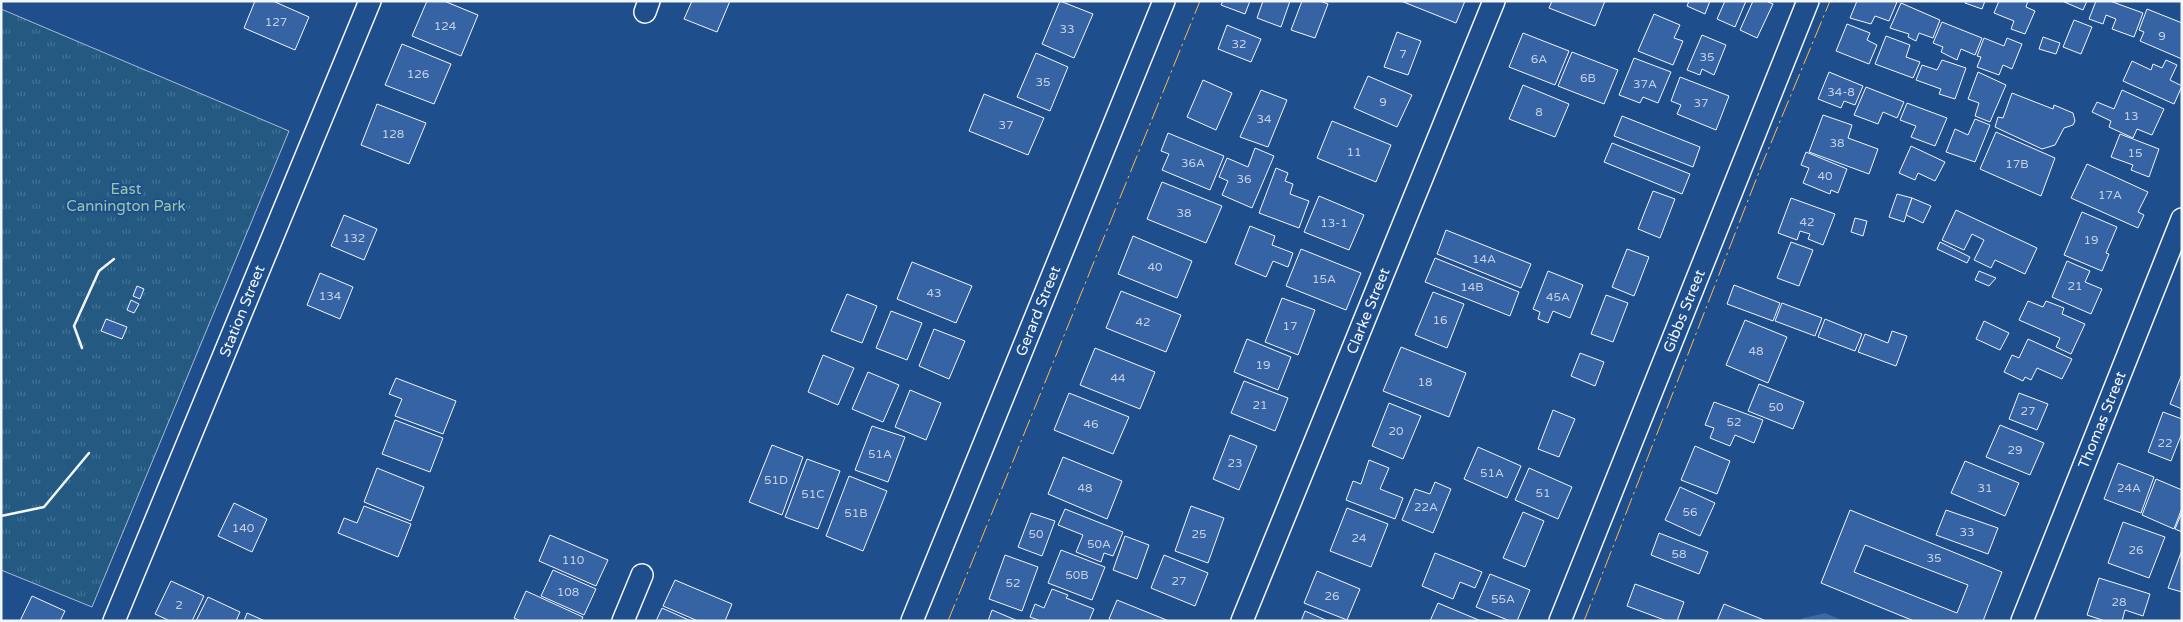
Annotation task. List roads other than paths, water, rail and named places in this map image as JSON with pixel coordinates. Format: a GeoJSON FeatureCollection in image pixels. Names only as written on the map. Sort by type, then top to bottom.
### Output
{"type":"FeatureCollection","features":[{"type":"Feature","properties":{"kind":"street","name":"Station Street"},"geometry":{"type":"LineString","coordinates":[[114,621],[370,1]]}},
{"type":"Feature","properties":{"kind":"street","name":"Gerard Street"},"geometry":{"type":"LineString","coordinates":[[912,621],[1164,1]]}},
{"type":"Feature","properties":{"kind":"street","name":"Clarke Street"},"geometry":{"type":"LineString","coordinates":[[1242,621],[1494,1]]}},
{"type":"Feature","properties":{"kind":"street","name":"Gibbs Street"},"geometry":{"type":"LineString","coordinates":[[1560,621],[1808,1]]}},
{"type":"Feature","properties":{"kind":"street","name":"Thomas Street"},"geometry":{"type":"LineString","coordinates":[[2022,621],[2182,219]]}},
{"type":"Feature","properties":{"kind":"street"},"geometry":{"type":"LineString","coordinates":[[623,621],[642,575]]}},
{"type":"Feature","properties":{"kind":"waterway"},"geometry":{"type":"LineString","coordinates":[[1803,621],[1825,616],[1837,621]]}},
{"type":"Feature","properties":{"kind":"park label","name":"East Cannington Park"},"geometry":{"type":"Point","coordinates":[126,198]}}]}
